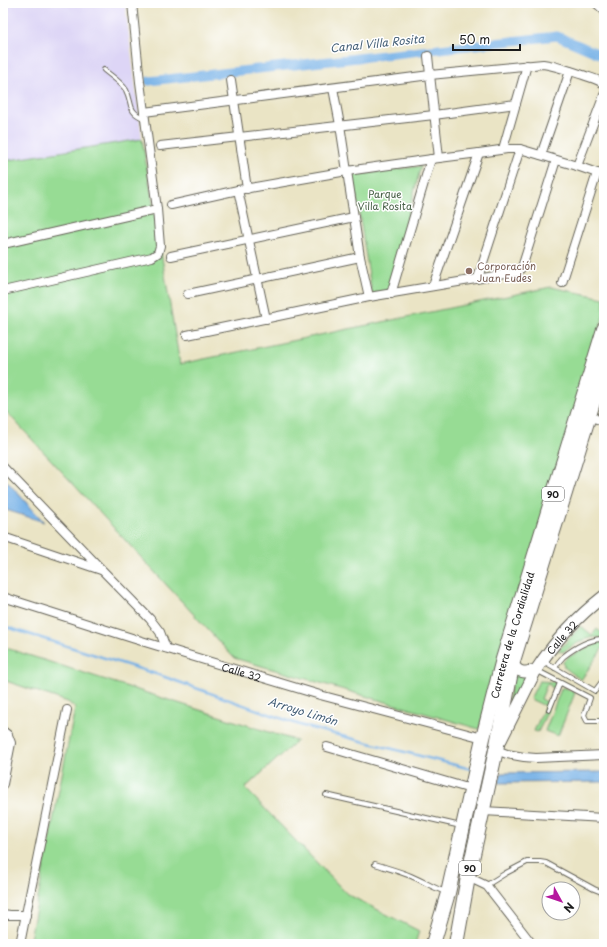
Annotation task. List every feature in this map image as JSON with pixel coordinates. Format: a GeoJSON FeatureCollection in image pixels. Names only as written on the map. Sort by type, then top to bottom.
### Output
{"type":"FeatureCollection","features":[{"type":"Feature","properties":{"kind":"highway","name":"Carretera de la Cordialidad"},"geometry":{"type":"LineString","coordinates":[[433,944],[448,893],[471,789],[503,659],[604,329]]}},
{"type":"Feature","properties":{"kind":"highway","name":"Carretera de la Cordialidad"},"geometry":{"type":"LineString","coordinates":[[456,944],[468,877],[495,755],[513,661],[604,370]]}},
{"type":"Feature","properties":{"kind":"street"},"geometry":{"type":"LineString","coordinates":[[3,291],[152,257],[158,253],[160,246],[132,3]]}},
{"type":"Feature","properties":{"kind":"street"},"geometry":{"type":"LineString","coordinates":[[391,294],[435,158],[434,115],[428,56]]}},
{"type":"Feature","properties":{"kind":"street"},"geometry":{"type":"LineString","coordinates":[[144,115],[234,100],[430,75],[526,65],[543,64],[554,66],[600,81],[604,84]]}},
{"type":"Feature","properties":{"kind":"street"},"geometry":{"type":"LineString","coordinates":[[503,149],[526,65]]}},
{"type":"Feature","properties":{"kind":"street"},"geometry":{"type":"LineString","coordinates":[[541,155],[570,71]]}},
{"type":"Feature","properties":{"kind":"street"},"geometry":{"type":"LineString","coordinates":[[231,80],[239,137],[249,240],[266,319]]}},
{"type":"Feature","properties":{"kind":"street"},"geometry":{"type":"LineString","coordinates":[[333,88],[360,257],[369,297]]}},
{"type":"Feature","properties":{"kind":"street"},"geometry":{"type":"LineString","coordinates":[[577,166],[604,95]]}},
{"type":"Feature","properties":{"kind":"street"},"geometry":{"type":"LineString","coordinates":[[160,146],[434,115],[516,104]]}},
{"type":"Feature","properties":{"kind":"street"},"geometry":{"type":"LineString","coordinates":[[171,205],[243,189],[347,171],[503,149],[520,149],[600,173],[562,283]]}},
{"type":"Feature","properties":{"kind":"street"},"geometry":{"type":"LineString","coordinates":[[478,278],[520,149]]}},
{"type":"Feature","properties":{"kind":"street"},"geometry":{"type":"LineString","coordinates":[[434,286],[479,153]]}},
{"type":"Feature","properties":{"kind":"street"},"geometry":{"type":"LineString","coordinates":[[187,335],[369,297],[518,272],[522,267],[556,160]]}},
{"type":"Feature","properties":{"kind":"street"},"geometry":{"type":"LineString","coordinates":[[3,244],[156,209]]}},
{"type":"Feature","properties":{"kind":"street"},"geometry":{"type":"LineString","coordinates":[[171,256],[354,218]]}},
{"type":"Feature","properties":{"kind":"street"},"geometry":{"type":"LineString","coordinates":[[188,294],[360,257]]}},
{"type":"Feature","properties":{"kind":"street"},"geometry":{"type":"LineString","coordinates":[[589,417],[604,421]]}},
{"type":"Feature","properties":{"kind":"street"},"geometry":{"type":"LineString","coordinates":[[3,467],[150,619],[160,632],[166,648]]}},
{"type":"Feature","properties":{"kind":"street"},"geometry":{"type":"LineString","coordinates":[[3,537],[103,571]]}},
{"type":"Feature","properties":{"kind":"street","name":"Calle 32"},"geometry":{"type":"LineString","coordinates":[[495,755],[542,660],[577,619],[604,596]]}},
{"type":"Feature","properties":{"kind":"street","name":"Calle 32"},"geometry":{"type":"LineString","coordinates":[[3,597],[320,695],[483,738]]}},
{"type":"Feature","properties":{"kind":"street"},"geometry":{"type":"LineString","coordinates":[[513,661],[515,667],[521,672],[536,670]]}},
{"type":"Feature","properties":{"kind":"street"},"geometry":{"type":"LineString","coordinates":[[20,944],[67,710]]}},
{"type":"Feature","properties":{"kind":"street"},"geometry":{"type":"LineString","coordinates":[[3,730],[8,735],[11,743],[3,784]]}},
{"type":"Feature","properties":{"kind":"street"},"geometry":{"type":"LineString","coordinates":[[327,747],[471,789]]}},
{"type":"Feature","properties":{"kind":"street"},"geometry":{"type":"LineString","coordinates":[[495,755],[507,754],[530,757],[604,755]]}},
{"type":"Feature","properties":{"kind":"street"},"geometry":{"type":"LineString","coordinates":[[483,811],[604,818]]}},
{"type":"Feature","properties":{"kind":"street"},"geometry":{"type":"LineString","coordinates":[[468,877],[487,886],[532,944]]}},
{"type":"Feature","properties":{"kind":"street"},"geometry":{"type":"LineString","coordinates":[[3,914],[26,915]]}},
{"type":"Feature","properties":{"kind":"lane"},"geometry":{"type":"LineString","coordinates":[[593,3],[604,13]]}},
{"type":"Feature","properties":{"kind":"lane"},"geometry":{"type":"LineString","coordinates":[[104,70],[126,89],[133,111],[139,116],[144,115]]}},
{"type":"Feature","properties":{"kind":"lane"},"geometry":{"type":"LineString","coordinates":[[555,668],[562,658],[577,647],[601,639],[604,642]]}},
{"type":"Feature","properties":{"kind":"lane"},"geometry":{"type":"LineString","coordinates":[[542,660],[595,691],[604,679]]}},
{"type":"Feature","properties":{"kind":"lane"},"geometry":{"type":"LineString","coordinates":[[536,670],[590,698],[584,714],[587,722],[604,721]]}},
{"type":"Feature","properties":{"kind":"lane"},"geometry":{"type":"LineString","coordinates":[[549,710],[560,683]]}},
{"type":"Feature","properties":{"kind":"lane"},"geometry":{"type":"LineString","coordinates":[[326,795],[463,827]]}},
{"type":"Feature","properties":{"kind":"lane"},"geometry":{"type":"LineString","coordinates":[[487,886],[490,882],[527,862],[540,862],[546,863],[604,893]]}},
{"type":"Feature","properties":{"kind":"lane"},"geometry":{"type":"LineString","coordinates":[[374,864],[402,872],[448,893]]}},
{"type":"Feature","properties":{"kind":"shaded area"},"geometry":{"type":"Polygon","coordinates":[[[3,3],[125,3],[142,139],[3,161],[3,3]]]}},
{"type":"Feature","properties":{"kind":"green space"},"geometry":{"type":"Polygon","coordinates":[[[142,139],[180,364],[551,287],[604,298],[604,314],[479,729],[234,658],[3,408],[3,161],[142,139]]]}},
{"type":"Feature","properties":{"kind":"green space","name":"Parque Villa Rosita"},"geometry":{"type":"Polygon","coordinates":[[[421,166],[388,291],[372,294],[353,175],[421,166]]]}},
{"type":"Feature","properties":{"kind":"green space"},"geometry":{"type":"Polygon","coordinates":[[[581,626],[592,635],[597,629],[604,635],[604,639],[588,639],[577,643],[563,652],[558,651],[581,626]]]}},
{"type":"Feature","properties":{"kind":"green space"},"geometry":{"type":"Polygon","coordinates":[[[600,642],[604,644],[604,646],[581,680],[564,667],[563,662],[568,657],[600,642]]]}},
{"type":"Feature","properties":{"kind":"green space"},"geometry":{"type":"Polygon","coordinates":[[[3,647],[297,741],[245,788],[347,894],[419,931],[415,944],[29,944],[75,708],[68,702],[3,680],[3,647]]]}},
{"type":"Feature","properties":{"kind":"green space"},"geometry":{"type":"Polygon","coordinates":[[[515,669],[528,676],[500,741],[515,669]]]}},
{"type":"Feature","properties":{"kind":"green space"},"geometry":{"type":"Polygon","coordinates":[[[539,681],[555,682],[557,686],[552,688],[547,684],[541,699],[549,703],[548,710],[538,732],[534,731],[545,706],[530,699],[539,681]]]}},
{"type":"Feature","properties":{"kind":"green space"},"geometry":{"type":"Polygon","coordinates":[[[564,687],[575,693],[558,736],[545,731],[561,689],[564,687]]]}},
{"type":"Feature","properties":{"kind":"water"},"geometry":{"type":"Polygon","coordinates":[[[4,478],[44,522],[3,509],[4,478]]]}},
{"type":"Feature","properties":{"kind":"water"},"geometry":{"type":"Polygon","coordinates":[[[604,772],[604,782],[499,783],[501,773],[604,772]]]}},
{"type":"Feature","properties":{"kind":"waterway","name":"Canal Villa Rosita"},"geometry":{"type":"LineString","coordinates":[[149,81],[557,36],[604,56]]}},
{"type":"Feature","properties":{"kind":"waterway","name":"Arroyo Limón"},"geometry":{"type":"LineString","coordinates":[[3,626],[159,675],[303,726],[471,769]]}},
{"type":"Feature","properties":{"kind":"place","name":"Corporación Juan Eudes"},"geometry":{"type":"Point","coordinates":[469,271]}}]}
